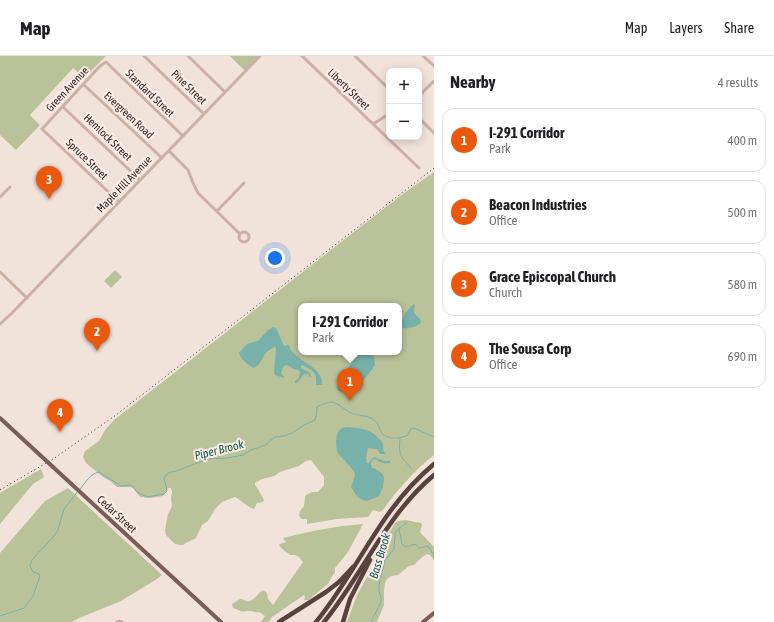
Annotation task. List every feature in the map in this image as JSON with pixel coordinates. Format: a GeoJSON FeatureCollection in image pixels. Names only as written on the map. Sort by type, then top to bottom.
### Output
{"type":"FeatureCollection","features":[{"type":"Feature","properties":{"kind":"highway"},"geometry":{"type":"LineString","coordinates":[[316,622],[334,598],[390,512],[414,483],[434,464]]}},
{"type":"Feature","properties":{"kind":"highway"},"geometry":{"type":"LineString","coordinates":[[324,622],[346,593],[383,533],[398,512],[415,492],[434,475]]}},
{"type":"Feature","properties":{"kind":"highway"},"geometry":{"type":"LineString","coordinates":[[343,622],[352,594],[380,543],[383,533]]}},
{"type":"Feature","properties":{"kind":"highway"},"geometry":{"type":"LineString","coordinates":[[279,622],[326,592],[339,582],[357,563]]}},
{"type":"Feature","properties":{"kind":"main road","name":"Cedar Street"},"geometry":{"type":"LineString","coordinates":[[0,418],[221,622]]}},
{"type":"Feature","properties":{"kind":"main road"},"geometry":{"type":"LineString","coordinates":[[423,622],[434,613]]}},
{"type":"Feature","properties":{"kind":"street","name":"Pine Street"},"geometry":{"type":"LineString","coordinates":[[144,56],[204,114]]}},
{"type":"Feature","properties":{"kind":"street"},"geometry":{"type":"LineString","coordinates":[[188,56],[225,92]]}},
{"type":"Feature","properties":{"kind":"street","name":"Maple Hill Avenue"},"geometry":{"type":"LineString","coordinates":[[0,324],[27,298],[260,56]]}},
{"type":"Feature","properties":{"kind":"street","name":"Liberty Street"},"geometry":{"type":"LineString","coordinates":[[302,56],[419,168]]}},
{"type":"Feature","properties":{"kind":"street"},"geometry":{"type":"LineString","coordinates":[[355,56],[386,86]]}},
{"type":"Feature","properties":{"kind":"street"},"geometry":{"type":"LineString","coordinates":[[423,56],[434,66]]}},
{"type":"Feature","properties":{"kind":"street","name":"Green Avenue"},"geometry":{"type":"LineString","coordinates":[[42,129],[100,66],[106,62]]}},
{"type":"Feature","properties":{"kind":"street","name":"Standard Street"},"geometry":{"type":"LineString","coordinates":[[106,62],[183,136]]}},
{"type":"Feature","properties":{"kind":"street"},"geometry":{"type":"LineString","coordinates":[[422,93],[434,81]]}},
{"type":"Feature","properties":{"kind":"street","name":"Evergreen Road"},"geometry":{"type":"LineString","coordinates":[[84,84],[162,158]]}},
{"type":"Feature","properties":{"kind":"street","name":"Hemlock Street"},"geometry":{"type":"LineString","coordinates":[[63,107],[140,180]]}},
{"type":"Feature","properties":{"kind":"street"},"geometry":{"type":"LineString","coordinates":[[373,124],[386,116]]}},
{"type":"Feature","properties":{"kind":"street"},"geometry":{"type":"LineString","coordinates":[[422,121],[434,133]]}},
{"type":"Feature","properties":{"kind":"street","name":"Spruce Street"},"geometry":{"type":"LineString","coordinates":[[42,129],[119,202]]}},
{"type":"Feature","properties":{"kind":"street"},"geometry":{"type":"LineString","coordinates":[[169,151],[188,170],[198,193],[240,234]]}},
{"type":"Feature","properties":{"kind":"street"},"geometry":{"type":"LineString","coordinates":[[217,211],[244,183]]}},
{"type":"Feature","properties":{"kind":"street"},"geometry":{"type":"LineString","coordinates":[[0,197],[10,187]]}},
{"type":"Feature","properties":{"kind":"street"},"geometry":{"type":"LineString","coordinates":[[0,272],[27,298]]}},
{"type":"Feature","properties":{"kind":"street"},"geometry":{"type":"LineString","coordinates":[[117,622],[122,622]]}},
{"type":"Feature","properties":{"kind":"green space"},"geometry":{"type":"Polygon","coordinates":[[[0,56],[106,56],[84,78],[73,68],[30,115],[40,125],[16,150],[0,135],[0,56]]]}},
{"type":"Feature","properties":{"kind":"green space"},"geometry":{"type":"Polygon","coordinates":[[[230,56],[259,56],[245,71],[230,56]]]}},
{"type":"Feature","properties":{"kind":"green space"},"geometry":{"type":"Polygon","coordinates":[[[434,172],[434,455],[420,467],[394,495],[383,510],[380,512],[373,510],[368,517],[337,519],[307,524],[307,519],[302,519],[299,516],[300,511],[304,506],[305,497],[312,492],[318,492],[324,485],[324,477],[311,460],[255,483],[264,500],[263,502],[257,503],[254,509],[235,497],[222,502],[215,509],[208,521],[202,525],[196,538],[183,545],[175,544],[166,535],[165,530],[168,514],[172,506],[171,488],[166,491],[163,496],[151,498],[140,497],[133,488],[117,487],[86,463],[83,457],[85,451],[99,441],[105,430],[114,420],[400,196],[434,172]]]}},
{"type":"Feature","properties":{"kind":"green space"},"geometry":{"type":"Polygon","coordinates":[[[115,270],[122,277],[111,288],[104,281],[115,270]]]}},
{"type":"Feature","properties":{"kind":"green space"},"geometry":{"type":"Polygon","coordinates":[[[41,469],[44,477],[33,484],[0,524],[0,493],[41,469]]]}},
{"type":"Feature","properties":{"kind":"green space"},"geometry":{"type":"Polygon","coordinates":[[[68,488],[162,575],[121,601],[72,622],[0,622],[0,553],[45,501],[68,488]]]}},
{"type":"Feature","properties":{"kind":"green space"},"geometry":{"type":"Polygon","coordinates":[[[406,520],[421,523],[422,525],[420,532],[434,547],[434,560],[427,554],[414,565],[409,566],[398,575],[391,576],[387,579],[384,591],[384,605],[377,622],[347,622],[357,595],[375,563],[383,543],[395,523],[406,520]]]}},
{"type":"Feature","properties":{"kind":"green space"},"geometry":{"type":"Polygon","coordinates":[[[363,524],[348,552],[335,568],[335,572],[328,584],[308,600],[304,600],[304,595],[272,617],[269,622],[261,622],[265,616],[259,612],[243,612],[233,608],[232,604],[241,599],[247,602],[250,601],[263,590],[267,593],[268,599],[273,605],[303,562],[299,557],[290,555],[280,547],[280,544],[286,542],[283,538],[323,529],[363,524]]]}},
{"type":"Feature","properties":{"kind":"water"},"geometry":{"type":"Polygon","coordinates":[[[414,304],[415,305],[414,312],[421,322],[413,327],[403,328],[403,318],[407,310],[414,304]]]}},
{"type":"Feature","properties":{"kind":"water"},"geometry":{"type":"Polygon","coordinates":[[[273,327],[276,328],[285,346],[289,345],[296,356],[318,372],[322,385],[316,385],[316,377],[314,372],[302,365],[301,368],[310,373],[311,377],[308,373],[307,376],[304,374],[297,383],[295,383],[295,381],[299,378],[300,372],[293,369],[289,365],[283,367],[281,373],[284,378],[275,375],[275,347],[267,352],[260,363],[254,368],[247,364],[239,353],[247,344],[258,341],[268,330],[273,327]]]}},
{"type":"Feature","properties":{"kind":"water"},"geometry":{"type":"Polygon","coordinates":[[[373,355],[375,365],[361,383],[348,391],[340,392],[337,387],[351,364],[358,356],[373,355]]]}},
{"type":"Feature","properties":{"kind":"water"},"geometry":{"type":"Polygon","coordinates":[[[346,427],[368,430],[382,441],[386,454],[380,454],[377,449],[368,448],[366,458],[367,463],[375,457],[384,461],[391,461],[390,463],[386,463],[376,459],[372,460],[372,468],[384,476],[384,480],[379,496],[367,501],[358,498],[355,494],[351,487],[355,474],[337,451],[336,440],[339,430],[346,427]]]}},
{"type":"Feature","properties":{"kind":"waterway","name":"Piper Brook"},"geometry":{"type":"LineString","coordinates":[[80,489],[91,476],[99,472],[121,486],[133,486],[137,492],[147,497],[164,494],[167,491],[164,478],[167,474],[207,459],[227,458],[243,455],[251,450],[265,445],[275,437],[292,433],[315,420],[317,407],[330,402],[337,404],[356,415],[372,418],[377,423],[382,433],[388,437],[398,438],[408,435],[410,430],[414,428],[434,437]]}},
{"type":"Feature","properties":{"kind":"waterway","name":"Bass Brook"},"geometry":{"type":"LineString","coordinates":[[400,439],[399,447],[401,454],[411,469]]}},
{"type":"Feature","properties":{"kind":"waterway","name":"Piper Brook"},"geometry":{"type":"LineString","coordinates":[[0,616],[24,608],[33,596],[40,576],[39,574],[33,572],[30,566],[32,560],[54,536],[58,530],[64,509],[78,491]]}},
{"type":"Feature","properties":{"kind":"waterway","name":"Bass Brook"},"geometry":{"type":"LineString","coordinates":[[371,622],[381,602],[379,585],[385,560],[394,549],[395,533],[407,522]]}},
{"type":"Feature","properties":{"kind":"waterway"},"geometry":{"type":"LineString","coordinates":[[399,529],[402,544],[404,546],[407,547],[415,544],[419,548],[427,546],[430,548],[434,557]]}},
{"type":"Feature","properties":{"kind":"railway"},"geometry":{"type":"LineString","coordinates":[[0,490],[53,459],[116,415],[434,168]]}},
{"type":"Feature","properties":{"kind":"place","name":"Grace Episcopal Church"},"geometry":{"type":"Point","coordinates":[49,199]}},
{"type":"Feature","properties":{"kind":"place","name":"Beacon Industries"},"geometry":{"type":"Point","coordinates":[97,351]}},
{"type":"Feature","properties":{"kind":"place","name":"I-291 Corridor"},"geometry":{"type":"Point","coordinates":[350,401]}},
{"type":"Feature","properties":{"kind":"place","name":"The Sousa Corp"},"geometry":{"type":"Point","coordinates":[60,432]}}]}
